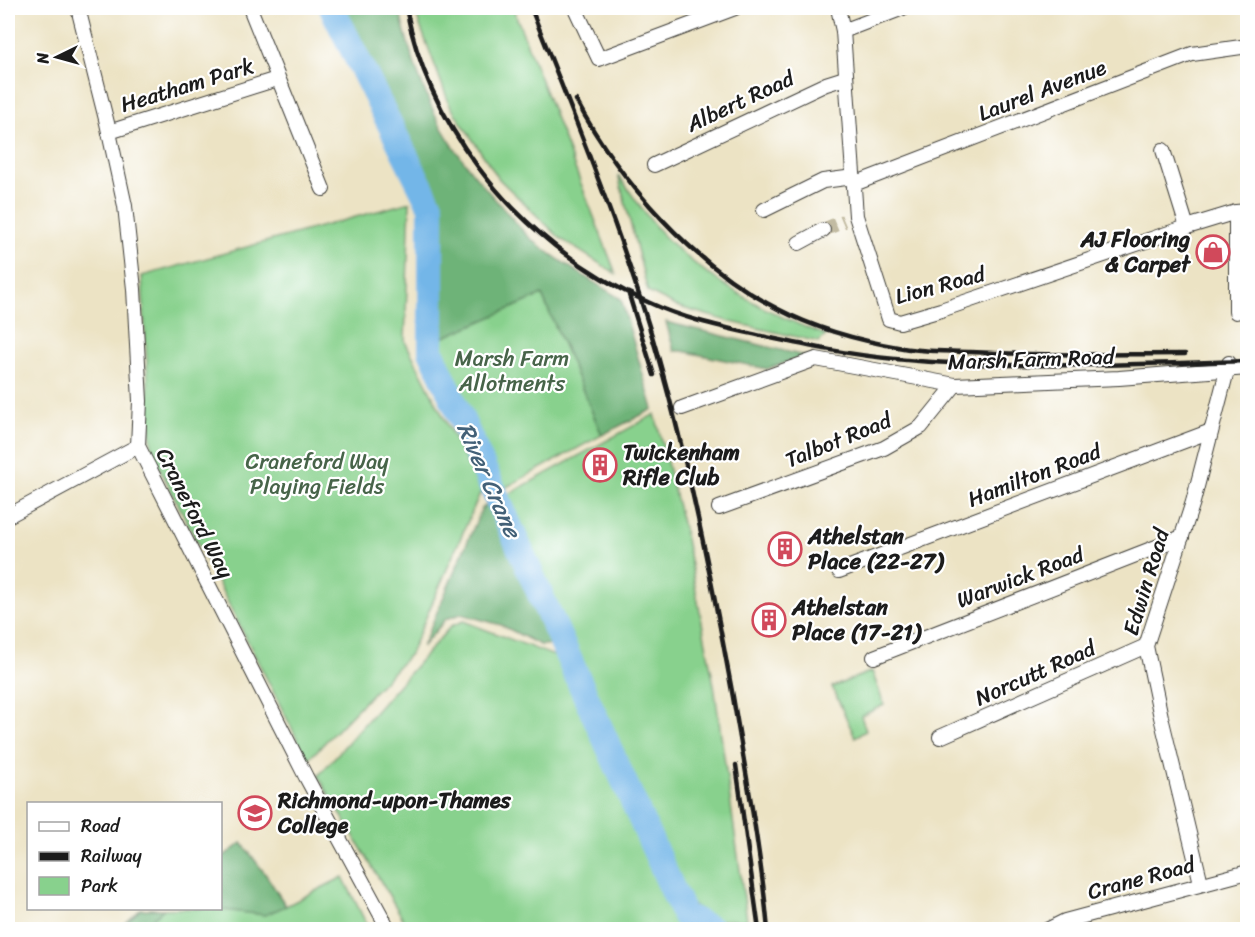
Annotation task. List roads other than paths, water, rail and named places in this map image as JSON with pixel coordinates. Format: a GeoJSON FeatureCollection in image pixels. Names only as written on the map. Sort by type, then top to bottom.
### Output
{"type":"FeatureCollection","features":[{"type":"Feature","properties":{"kind":"street","name":"Craneford Way"},"geometry":{"type":"LineString","coordinates":[[78,8],[125,206],[134,289],[140,401],[138,446],[292,752],[389,930]]}},
{"type":"Feature","properties":{"kind":"street","name":"Heatham Park"},"geometry":{"type":"LineString","coordinates":[[246,8],[323,189]]}},
{"type":"Feature","properties":{"kind":"street"},"geometry":{"type":"LineString","coordinates":[[575,8],[599,59],[735,8]]}},
{"type":"Feature","properties":{"kind":"street","name":"Lion Road"},"geometry":{"type":"LineString","coordinates":[[838,8],[843,31],[854,181],[850,218],[889,319],[900,322],[970,301],[1187,227],[1242,212]]}},
{"type":"Feature","properties":{"kind":"street"},"geometry":{"type":"LineString","coordinates":[[843,31],[903,8]]}},
{"type":"Feature","properties":{"kind":"street","name":"Laurel Avenue"},"geometry":{"type":"LineString","coordinates":[[764,210],[823,181],[854,181],[1192,54],[1248,46]]}},
{"type":"Feature","properties":{"kind":"street","name":"Albert Road"},"geometry":{"type":"LineString","coordinates":[[654,165],[826,84],[845,78]]}},
{"type":"Feature","properties":{"kind":"street","name":"Heatham Park"},"geometry":{"type":"LineString","coordinates":[[109,132],[278,79]]}},
{"type":"Feature","properties":{"kind":"street"},"geometry":{"type":"LineString","coordinates":[[1163,150],[1187,227]]}},
{"type":"Feature","properties":{"kind":"street"},"geometry":{"type":"LineString","coordinates":[[1236,312],[1242,212]]}},
{"type":"Feature","properties":{"kind":"street"},"geometry":{"type":"LineString","coordinates":[[799,243],[823,230]]}},
{"type":"Feature","properties":{"kind":"street","name":"Marsh Farm Road"},"geometry":{"type":"LineString","coordinates":[[682,408],[816,359],[955,385],[1119,378],[1228,366],[1248,368]]}},
{"type":"Feature","properties":{"kind":"street","name":"Edwin Road"},"geometry":{"type":"LineString","coordinates":[[1202,884],[1146,646],[1193,502],[1228,366]]}},
{"type":"Feature","properties":{"kind":"street","name":"Talbot Road"},"geometry":{"type":"LineString","coordinates":[[719,508],[884,448],[921,427],[955,385]]}},
{"type":"Feature","properties":{"kind":"street","name":"Hamilton Road"},"geometry":{"type":"LineString","coordinates":[[838,571],[1211,431]]}},
{"type":"Feature","properties":{"kind":"street"},"geometry":{"type":"LineString","coordinates":[[8,516],[138,446]]}},
{"type":"Feature","properties":{"kind":"street","name":"Warwick Road"},"geometry":{"type":"LineString","coordinates":[[874,657],[1182,537]]}},
{"type":"Feature","properties":{"kind":"street","name":"Norcutt Road"},"geometry":{"type":"LineString","coordinates":[[940,737],[1146,646]]}},
{"type":"Feature","properties":{"kind":"street","name":"Crane Road"},"geometry":{"type":"LineString","coordinates":[[1047,930],[1065,921],[1248,872]]}},
{"type":"Feature","properties":{"kind":"waterway","name":"River Crane"},"geometry":{"type":"LineString","coordinates":[[332,8],[431,207],[431,351],[684,915],[713,930]]}},
{"type":"Feature","properties":{"kind":"tunnel"},"geometry":{"type":"LineString","coordinates":[[823,230],[844,221]]}},
{"type":"Feature","properties":{"kind":"railway"},"geometry":{"type":"LineString","coordinates":[[406,8],[417,50],[433,91],[465,149],[495,188],[534,228],[577,263],[625,291],[664,309],[707,323],[766,337],[846,353],[895,359],[1027,365],[1248,361]]}},
{"type":"Feature","properties":{"kind":"railway"},"geometry":{"type":"LineString","coordinates":[[531,8],[625,253],[665,380],[707,561],[733,697],[757,842],[768,930]]}},
{"type":"Feature","properties":{"kind":"railway"},"geometry":{"type":"LineString","coordinates":[[576,100],[614,161],[637,191],[689,246],[747,291],[808,323],[855,338],[920,350],[1051,354],[1185,354]]}},
{"type":"Feature","properties":{"kind":"railway"},"geometry":{"type":"LineString","coordinates":[[629,295],[654,375]]}},
{"type":"Feature","properties":{"kind":"railway"},"geometry":{"type":"LineString","coordinates":[[736,765],[759,930]]}},
{"type":"Feature","properties":{"kind":"place","name":"AJ Flooring & Carpet"},"geometry":{"type":"Point","coordinates":[1213,252]}},
{"type":"Feature","properties":{"kind":"place","name":"Twickenham Rifle Club"},"geometry":{"type":"Point","coordinates":[600,465]}},
{"type":"Feature","properties":{"kind":"place","name":"Athelstan Place (22-27)"},"geometry":{"type":"Point","coordinates":[785,549]}},
{"type":"Feature","properties":{"kind":"place","name":"Athelstan Place (17-21)"},"geometry":{"type":"Point","coordinates":[769,620]}},
{"type":"Feature","properties":{"kind":"place","name":"Richmond-upon-Thames College"},"geometry":{"type":"Point","coordinates":[255,813]}},
{"type":"Feature","properties":{"kind":"park label","name":"Marsh Farm Allotments"},"geometry":{"type":"Point","coordinates":[512,370]}},
{"type":"Feature","properties":{"kind":"park label","name":"Craneford Way Playing Fields"},"geometry":{"type":"Point","coordinates":[317,474]}}]}
